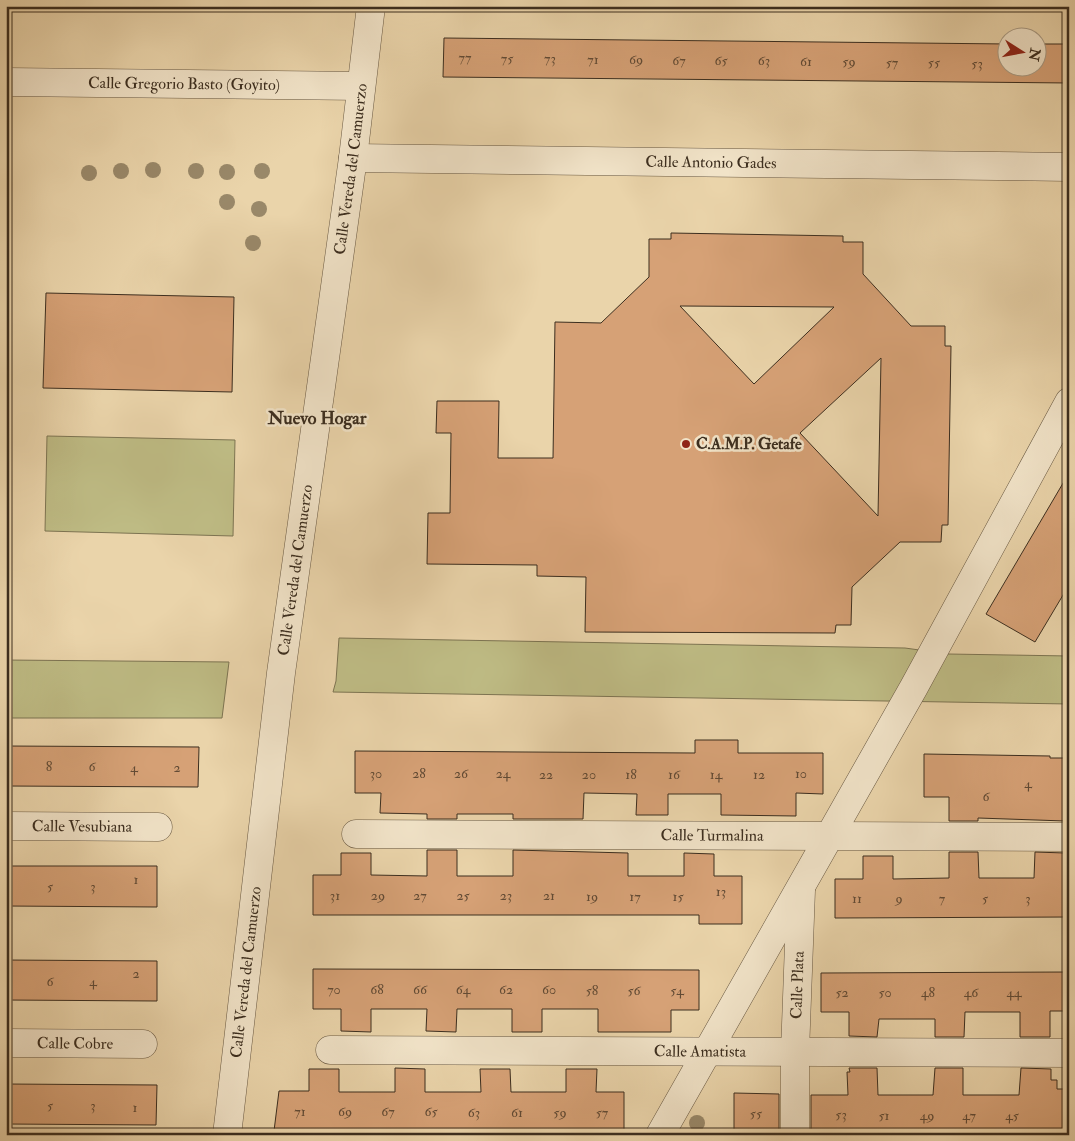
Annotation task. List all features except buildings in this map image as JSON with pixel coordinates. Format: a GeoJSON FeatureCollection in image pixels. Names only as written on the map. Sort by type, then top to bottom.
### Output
{"type":"FeatureCollection","features":[{"type":"Feature","properties":{"kind":"street","name":"Calle Vereda del Camuerzo"},"geometry":{"type":"LineString","coordinates":[[227,1135],[281,672],[353,158],[371,6]]}},
{"type":"Feature","properties":{"kind":"street","name":"Calle Gregorio Basto (Goyito)"},"geometry":{"type":"LineString","coordinates":[[6,82],[361,86]]}},
{"type":"Feature","properties":{"kind":"street","name":"Calle Antonio Gades"},"geometry":{"type":"LineString","coordinates":[[353,158],[1069,167]]}},
{"type":"Feature","properties":{"kind":"street"},"geometry":{"type":"LineString","coordinates":[[660,1135],[914,687],[1069,402]]}},
{"type":"Feature","properties":{"kind":"street","name":"Calle Vesubiana"},"geometry":{"type":"LineString","coordinates":[[6,826],[158,827]]}},
{"type":"Feature","properties":{"kind":"street","name":"Calle Turmalina"},"geometry":{"type":"LineString","coordinates":[[356,834],[801,836],[830,834],[1069,837]]}},
{"type":"Feature","properties":{"kind":"street","name":"Calle Plata"},"geometry":{"type":"LineString","coordinates":[[795,1135],[795,1052],[802,886],[801,836]]}},
{"type":"Feature","properties":{"kind":"street","name":"Calle Cobre"},"geometry":{"type":"LineString","coordinates":[[6,1043],[143,1044]]}},
{"type":"Feature","properties":{"kind":"street","name":"Calle Amatista"},"geometry":{"type":"LineString","coordinates":[[330,1050],[708,1050],[1069,1053]]}},
{"type":"Feature","properties":{"kind":"shaded area"},"geometry":{"type":"Polygon","coordinates":[[[47,436],[235,440],[233,536],[45,531],[47,436]]]}},
{"type":"Feature","properties":{"kind":"shaded area"},"geometry":{"type":"Polygon","coordinates":[[[339,638],[905,648],[948,654],[1069,656],[1069,704],[333,692],[336,681],[339,638]]]}},
{"type":"Feature","properties":{"kind":"shaded area"},"geometry":{"type":"Polygon","coordinates":[[[6,660],[229,662],[222,718],[6,718],[6,660]]]}},
{"type":"Feature","properties":{"kind":"place","name":"C.A.M.P. Getafe"},"geometry":{"type":"Point","coordinates":[686,444]}},
{"type":"Feature","properties":{"kind":"district","name":"Nuevo Hogar"},"geometry":{"type":"Point","coordinates":[317,418]}}]}
